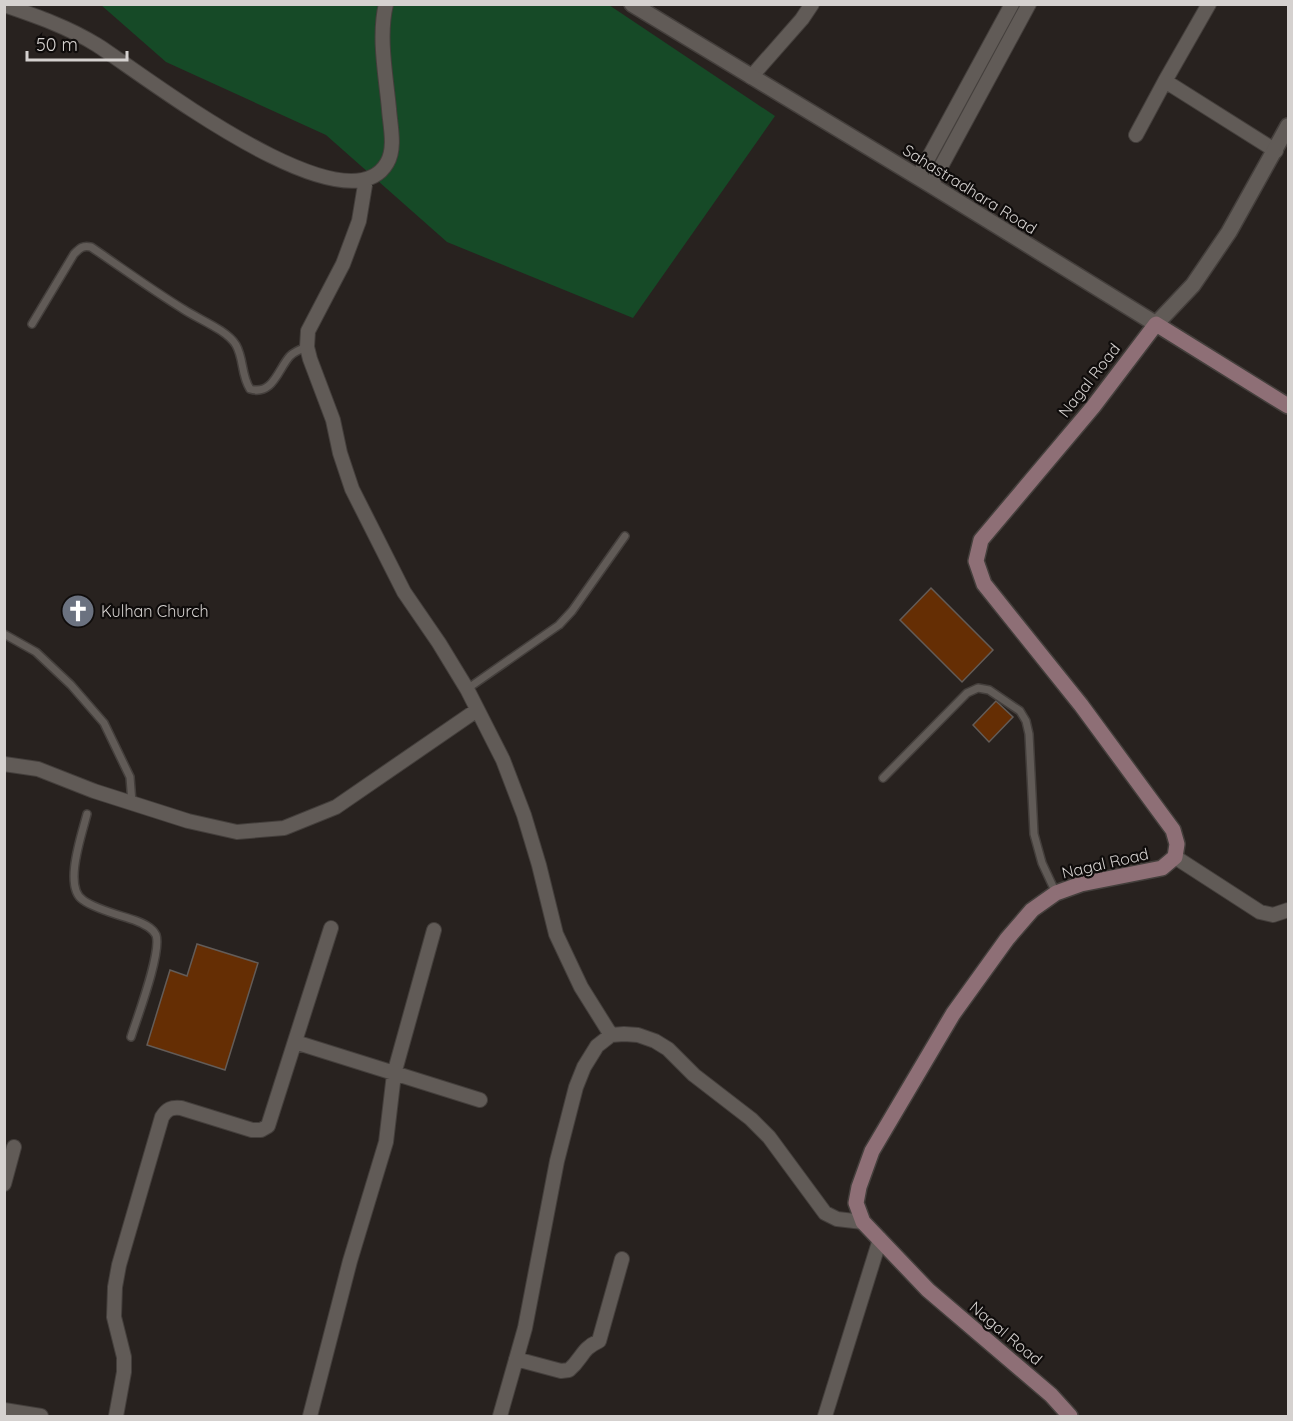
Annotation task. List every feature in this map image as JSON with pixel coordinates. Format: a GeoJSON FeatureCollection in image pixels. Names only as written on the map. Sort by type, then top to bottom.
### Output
{"type":"FeatureCollection","features":[{"type":"Feature","properties":{"kind":"main road","name":"Sahastradhara Road"},"geometry":{"type":"LineString","coordinates":[[1156,324],[1288,406]]}},
{"type":"Feature","properties":{"kind":"main road","name":"Nagal Road"},"geometry":{"type":"LineString","coordinates":[[1070,1416],[1051,1395],[928,1290],[863,1222],[856,1203],[859,1187],[872,1151],[936,1042],[953,1014],[1007,939],[1032,910],[1056,894],[1081,884],[1162,868],[1175,857],[1177,844],[1173,830],[1081,705],[984,584],[976,561],[981,540],[1093,406],[1156,324]]}},
{"type":"Feature","properties":{"kind":"street"},"geometry":{"type":"LineString","coordinates":[[4,5],[45,19],[95,44],[222,130],[269,155],[312,174],[342,181],[366,179],[380,172],[388,161],[392,141],[384,53],[383,16],[386,4]]}},
{"type":"Feature","properties":{"kind":"street"},"geometry":{"type":"LineString","coordinates":[[751,76],[802,19],[812,4]]}},
{"type":"Feature","properties":{"kind":"street"},"geometry":{"type":"LineString","coordinates":[[925,181],[1012,4]]}},
{"type":"Feature","properties":{"kind":"street"},"geometry":{"type":"LineString","coordinates":[[925,181],[1029,4]]}},
{"type":"Feature","properties":{"kind":"street"},"geometry":{"type":"LineString","coordinates":[[1136,135],[1209,4]]}},
{"type":"Feature","properties":{"kind":"street","name":"Sahastradhara Road"},"geometry":{"type":"LineString","coordinates":[[634,5],[1156,324]]}},
{"type":"Feature","properties":{"kind":"street"},"geometry":{"type":"LineString","coordinates":[[1165,81],[1276,151]]}},
{"type":"Feature","properties":{"kind":"street"},"geometry":{"type":"LineString","coordinates":[[1156,324],[1192,285],[1229,232],[1288,126]]}},
{"type":"Feature","properties":{"kind":"street"},"geometry":{"type":"LineString","coordinates":[[366,179],[359,221],[343,264],[308,331],[307,347],[310,359],[333,420],[340,453],[352,489],[404,592],[467,689],[503,760],[524,814],[556,934],[581,987],[611,1035]]}},
{"type":"Feature","properties":{"kind":"street"},"geometry":{"type":"LineString","coordinates":[[4,764],[38,770],[93,795],[132,803],[188,821],[237,832],[284,828],[336,807],[477,710]]}},
{"type":"Feature","properties":{"kind":"street"},"geometry":{"type":"LineString","coordinates":[[1175,857],[1260,912],[1273,915],[1288,910]]}},
{"type":"Feature","properties":{"kind":"street"},"geometry":{"type":"LineString","coordinates":[[116,1416],[124,1372],[124,1357],[114,1317],[115,1287],[119,1265],[162,1117],[166,1110],[173,1107],[252,1130],[261,1130],[268,1126],[331,928]]}},
{"type":"Feature","properties":{"kind":"street"},"geometry":{"type":"LineString","coordinates":[[310,1416],[350,1261],[386,1142],[394,1074],[434,930]]}},
{"type":"Feature","properties":{"kind":"street"},"geometry":{"type":"LineString","coordinates":[[500,1416],[525,1328],[557,1161],[576,1087],[584,1067],[597,1046],[611,1035],[638,1035],[668,1049],[694,1075],[751,1119],[769,1137],[825,1213],[837,1219],[863,1222]]}},
{"type":"Feature","properties":{"kind":"street"},"geometry":{"type":"LineString","coordinates":[[295,1042],[480,1100]]}},
{"type":"Feature","properties":{"kind":"street"},"geometry":{"type":"LineString","coordinates":[[4,1184],[14,1148]]}},
{"type":"Feature","properties":{"kind":"street"},"geometry":{"type":"LineString","coordinates":[[825,1416],[879,1239]]}},
{"type":"Feature","properties":{"kind":"street"},"geometry":{"type":"LineString","coordinates":[[516,1359],[561,1371],[569,1370],[574,1366],[587,1347],[599,1341],[622,1259]]}},
{"type":"Feature","properties":{"kind":"street"},"geometry":{"type":"LineString","coordinates":[[4,1410],[41,1416]]}},
{"type":"Feature","properties":{"kind":"lane"},"geometry":{"type":"LineString","coordinates":[[32,324],[74,254],[86,246],[91,247],[184,310],[229,337],[236,346],[244,380],[250,389],[258,391],[266,388],[276,380],[291,355],[307,347]]}},
{"type":"Feature","properties":{"kind":"lane"},"geometry":{"type":"LineString","coordinates":[[467,689],[560,625],[625,536]]}},
{"type":"Feature","properties":{"kind":"lane"},"geometry":{"type":"LineString","coordinates":[[4,634],[36,651],[72,685],[104,723],[130,777],[132,803]]}},
{"type":"Feature","properties":{"kind":"lane"},"geometry":{"type":"LineString","coordinates":[[883,778],[967,693],[978,688],[989,690],[1020,711],[1026,721],[1037,850],[1056,894]]}},
{"type":"Feature","properties":{"kind":"lane"},"geometry":{"type":"LineString","coordinates":[[87,814],[73,878],[75,893],[83,901],[146,925],[155,934],[157,944],[131,1037]]}},
{"type":"Feature","properties":{"kind":"green space"},"geometry":{"type":"Polygon","coordinates":[[[101,5],[609,5],[775,116],[633,318],[447,242],[326,135],[166,62],[101,5]]]}},
{"type":"Feature","properties":{"kind":"building"},"geometry":{"type":"Polygon","coordinates":[[[931,588],[993,650],[962,682],[900,620],[931,588]]]}},
{"type":"Feature","properties":{"kind":"building"},"geometry":{"type":"Polygon","coordinates":[[[996,701],[1013,717],[989,742],[973,725],[996,701]]]}},
{"type":"Feature","properties":{"kind":"building"},"geometry":{"type":"Polygon","coordinates":[[[197,944],[258,963],[225,1070],[147,1045],[170,970],[187,976],[197,944]]]}},
{"type":"Feature","properties":{"kind":"place","name":"Kulhan Church"},"geometry":{"type":"Point","coordinates":[78,611]}}]}
